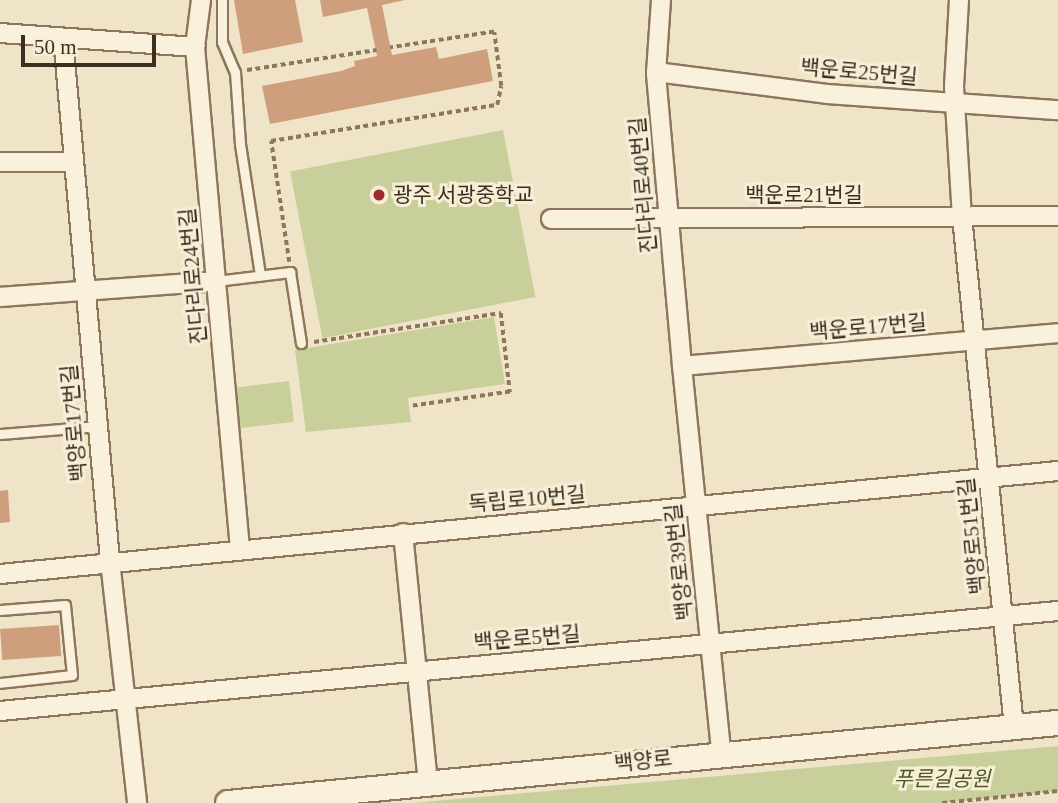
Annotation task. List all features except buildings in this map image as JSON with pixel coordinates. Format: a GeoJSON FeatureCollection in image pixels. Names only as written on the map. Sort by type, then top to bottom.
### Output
{"type":"FeatureCollection","features":[{"type":"Feature","properties":{"kind":"street","name":"진다리로24번길"},"geometry":{"type":"LineString","coordinates":[[201,0],[195,47],[240,548]]}},
{"type":"Feature","properties":{"kind":"street","name":"진다리로40번길"},"geometry":{"type":"LineString","coordinates":[[661,0],[656,72],[682,366]]}},
{"type":"Feature","properties":{"kind":"street","name":"백양로51번길"},"geometry":{"type":"LineString","coordinates":[[959,0],[954,103],[962,217],[1014,727]]}},
{"type":"Feature","properties":{"kind":"street"},"geometry":{"type":"LineString","coordinates":[[0,33],[195,47]]}},
{"type":"Feature","properties":{"kind":"street","name":"백양로17번길"},"geometry":{"type":"LineString","coordinates":[[63,38],[110,561],[137,803]]}},
{"type":"Feature","properties":{"kind":"street","name":"백운로25번길"},"geometry":{"type":"LineString","coordinates":[[656,72],[827,93],[1058,110]]}},
{"type":"Feature","properties":{"kind":"street"},"geometry":{"type":"LineString","coordinates":[[0,162],[74,162]]}},
{"type":"Feature","properties":{"kind":"street","name":"백운로21번길"},"geometry":{"type":"LineString","coordinates":[[551,219],[1058,216]]}},
{"type":"Feature","properties":{"kind":"street"},"geometry":{"type":"LineString","coordinates":[[0,297],[216,281]]}},
{"type":"Feature","properties":{"kind":"street","name":"백운로17번길"},"geometry":{"type":"LineString","coordinates":[[682,366],[1058,333]]}},
{"type":"Feature","properties":{"kind":"street","name":"백양로39번길"},"geometry":{"type":"LineString","coordinates":[[682,366],[721,753]]}},
{"type":"Feature","properties":{"kind":"street","name":"독립로10번길"},"geometry":{"type":"LineString","coordinates":[[0,574],[240,548],[1058,471]]}},
{"type":"Feature","properties":{"kind":"street"},"geometry":{"type":"LineString","coordinates":[[403,533],[428,782]]}},
{"type":"Feature","properties":{"kind":"street","name":"백운로5번길"},"geometry":{"type":"LineString","coordinates":[[0,711],[417,669],[711,645],[1058,611]]}},
{"type":"Feature","properties":{"kind":"street","name":"백양로"},"geometry":{"type":"LineString","coordinates":[[228,803],[721,753],[1058,723]]}},
{"type":"Feature","properties":{"kind":"lane"},"geometry":{"type":"LineString","coordinates":[[222,0],[222,42],[235,72],[240,144],[260,275]]}},
{"type":"Feature","properties":{"kind":"lane"},"geometry":{"type":"LineString","coordinates":[[216,281],[290,272],[301,343]]}},
{"type":"Feature","properties":{"kind":"lane"},"geometry":{"type":"LineString","coordinates":[[0,434],[97,426]]}},
{"type":"Feature","properties":{"kind":"lane"},"geometry":{"type":"LineString","coordinates":[[0,610],[65,605],[72,675],[0,683]]}},
{"type":"Feature","properties":{"kind":"path"},"geometry":{"type":"LineString","coordinates":[[290,272],[271,141],[497,105],[501,86],[494,32],[390,48]]}},
{"type":"Feature","properties":{"kind":"path"},"geometry":{"type":"LineString","coordinates":[[235,72],[376,51]]}},
{"type":"Feature","properties":{"kind":"path"},"geometry":{"type":"LineString","coordinates":[[301,343],[500,313],[510,392],[413,406]]}},
{"type":"Feature","properties":{"kind":"path"},"geometry":{"type":"LineString","coordinates":[[942,803],[1058,791]]}},
{"type":"Feature","properties":{"kind":"green space"},"geometry":{"type":"Polygon","coordinates":[[[503,130],[535,297],[322,338],[290,171],[503,130]]]}},
{"type":"Feature","properties":{"kind":"green space"},"geometry":{"type":"Polygon","coordinates":[[[494,317],[505,384],[408,398],[411,422],[306,432],[295,350],[494,317]]]}},
{"type":"Feature","properties":{"kind":"green space"},"geometry":{"type":"Polygon","coordinates":[[[289,381],[294,422],[240,428],[235,388],[289,381]]]}},
{"type":"Feature","properties":{"kind":"green space","name":"푸른길공원"},"geometry":{"type":"Polygon","coordinates":[[[1058,746],[1058,791],[942,803],[412,803],[1058,746]]]}},
{"type":"Feature","properties":{"kind":"place","name":"광주 서광중학교"},"geometry":{"type":"Point","coordinates":[379,195]}}]}
